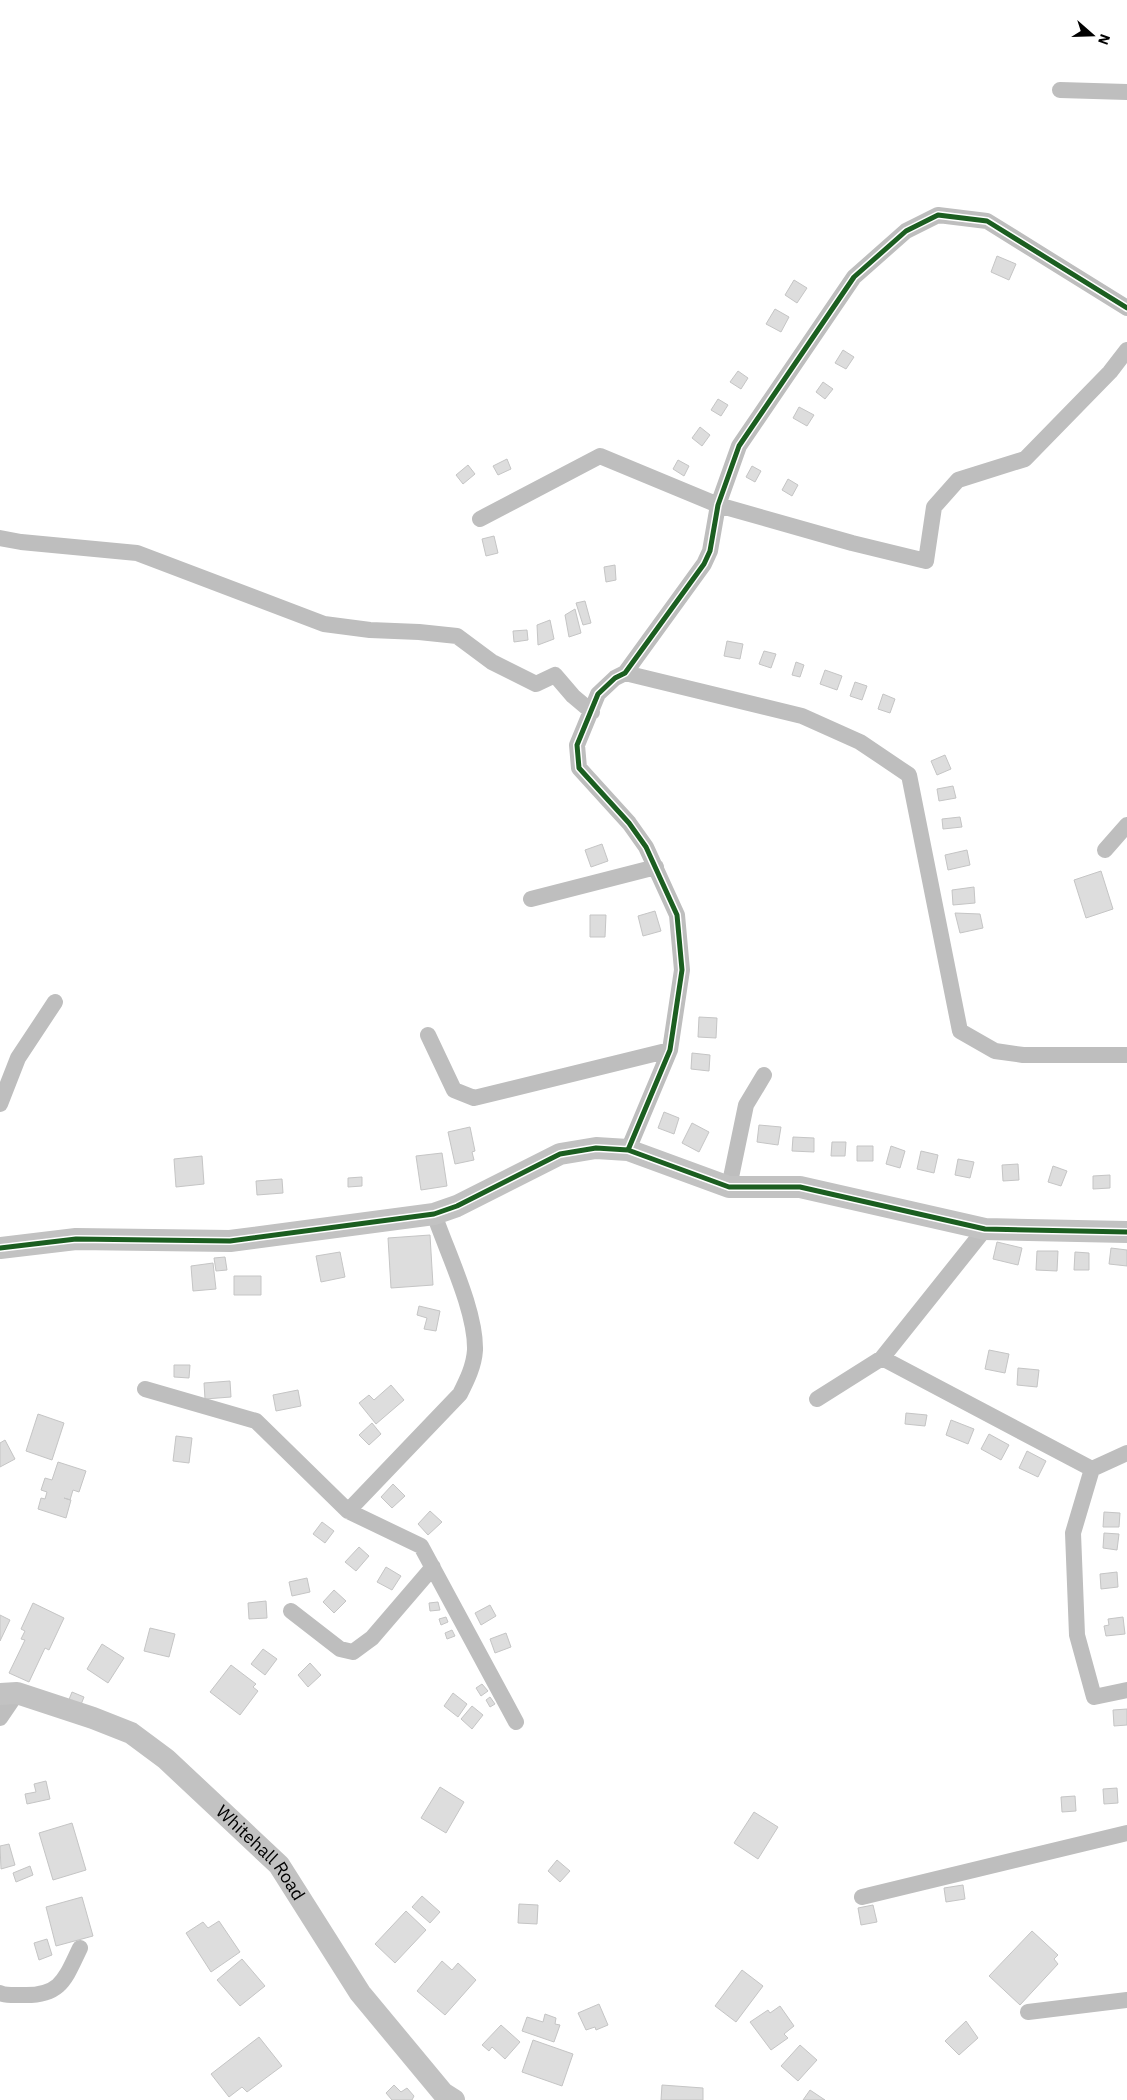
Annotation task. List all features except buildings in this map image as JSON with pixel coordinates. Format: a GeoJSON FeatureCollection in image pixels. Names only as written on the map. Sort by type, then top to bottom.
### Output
{"type":"FeatureCollection","features":[{"type":"Feature","properties":{"kind":"street"},"geometry":{"type":"LineString","coordinates":[[1060,90],[1127,92]]}},
{"type":"Feature","properties":{"kind":"street"},"geometry":{"type":"LineString","coordinates":[[628,1150],[670,1050],[682,970],[677,916],[646,847],[629,823],[579,768],[577,745],[598,694],[615,678],[625,673],[704,564],[710,551],[718,505],[739,446],[854,277],[906,231],[938,215],[987,220],[1127,308]]}},
{"type":"Feature","properties":{"kind":"street"},"geometry":{"type":"LineString","coordinates":[[480,519],[600,456],[718,505],[852,543],[926,561],[934,507],[958,480],[1025,459],[1110,372],[1127,350]]}},
{"type":"Feature","properties":{"kind":"street"},"geometry":{"type":"LineString","coordinates":[[0,538],[21,542],[136,553],[324,624],[370,630],[457,636],[492,662],[536,684],[555,675],[572,696],[592,712]]}},
{"type":"Feature","properties":{"kind":"street"},"geometry":{"type":"LineString","coordinates":[[625,673],[802,716],[860,742],[909,775],[960,1031],[995,1051],[1023,1055],[1127,1055]]}},
{"type":"Feature","properties":{"kind":"street"},"geometry":{"type":"LineString","coordinates":[[1104,850],[1127,825]]}},
{"type":"Feature","properties":{"kind":"street"},"geometry":{"type":"LineString","coordinates":[[531,899],[656,867]]}},
{"type":"Feature","properties":{"kind":"street"},"geometry":{"type":"LineString","coordinates":[[0,1104],[18,1058],[55,1002]]}},
{"type":"Feature","properties":{"kind":"street"},"geometry":{"type":"LineString","coordinates":[[428,1034],[454,1090],[474,1098],[670,1050]]}},
{"type":"Feature","properties":{"kind":"street"},"geometry":{"type":"LineString","coordinates":[[729,1187],[746,1105],[764,1075]]}},
{"type":"Feature","properties":{"kind":"street"},"geometry":{"type":"LineString","coordinates":[[0,1248],[76,1239],[230,1241],[434,1214],[457,1206],[560,1154],[596,1148],[628,1150],[729,1187],[800,1187],[985,1229],[1127,1232]]}},
{"type":"Feature","properties":{"kind":"street"},"geometry":{"type":"LineString","coordinates":[[348,1511],[460,1394],[469,1376],[475,1350],[470,1315],[434,1214]]}},
{"type":"Feature","properties":{"kind":"street"},"geometry":{"type":"LineString","coordinates":[[817,1399],[882,1358],[985,1229]]}},
{"type":"Feature","properties":{"kind":"street"},"geometry":{"type":"LineString","coordinates":[[882,1358],[1092,1469]]}},
{"type":"Feature","properties":{"kind":"street"},"geometry":{"type":"LineString","coordinates":[[145,1390],[256,1421],[348,1511],[421,1546],[516,1722]]}},
{"type":"Feature","properties":{"kind":"street"},"geometry":{"type":"LineString","coordinates":[[1127,1452],[1092,1469],[1073,1533],[1076,1635],[1094,1696],[1127,1690]]}},
{"type":"Feature","properties":{"kind":"street"},"geometry":{"type":"LineString","coordinates":[[291,1611],[340,1649],[353,1652],[372,1638],[433,1567]]}},
{"type":"Feature","properties":{"kind":"street"},"geometry":{"type":"LineString","coordinates":[[0,1718],[8,1693]]}},
{"type":"Feature","properties":{"kind":"street","name":"Whitehall Road"},"geometry":{"type":"LineString","coordinates":[[8,1693],[56,1704],[131,1734],[166,1759],[198,1788],[279,1865],[360,1993],[443,2093],[454,2100]]}},
{"type":"Feature","properties":{"kind":"street"},"geometry":{"type":"LineString","coordinates":[[862,1897],[1127,1833]]}},
{"type":"Feature","properties":{"kind":"street"},"geometry":{"type":"LineString","coordinates":[[0,1993],[38,1996],[53,1991],[64,1981],[80,1948]]}},
{"type":"Feature","properties":{"kind":"street"},"geometry":{"type":"LineString","coordinates":[[1028,2012],[1127,2000]]}},
{"type":"Feature","properties":{"kind":"cycle path"},"geometry":{"type":"LineString","coordinates":[[628,1150],[670,1050],[682,970],[677,915],[646,847],[629,823],[579,768],[577,745],[598,694],[615,678],[625,673],[704,564],[710,551],[718,505],[739,446],[854,277],[906,231],[938,215],[987,221],[1127,308]]}},
{"type":"Feature","properties":{"kind":"cycle path"},"geometry":{"type":"LineString","coordinates":[[0,1248],[76,1239],[230,1241],[434,1214],[457,1206],[560,1154],[596,1148],[628,1150],[729,1187],[800,1187],[985,1229],[1127,1232]]}}]}
